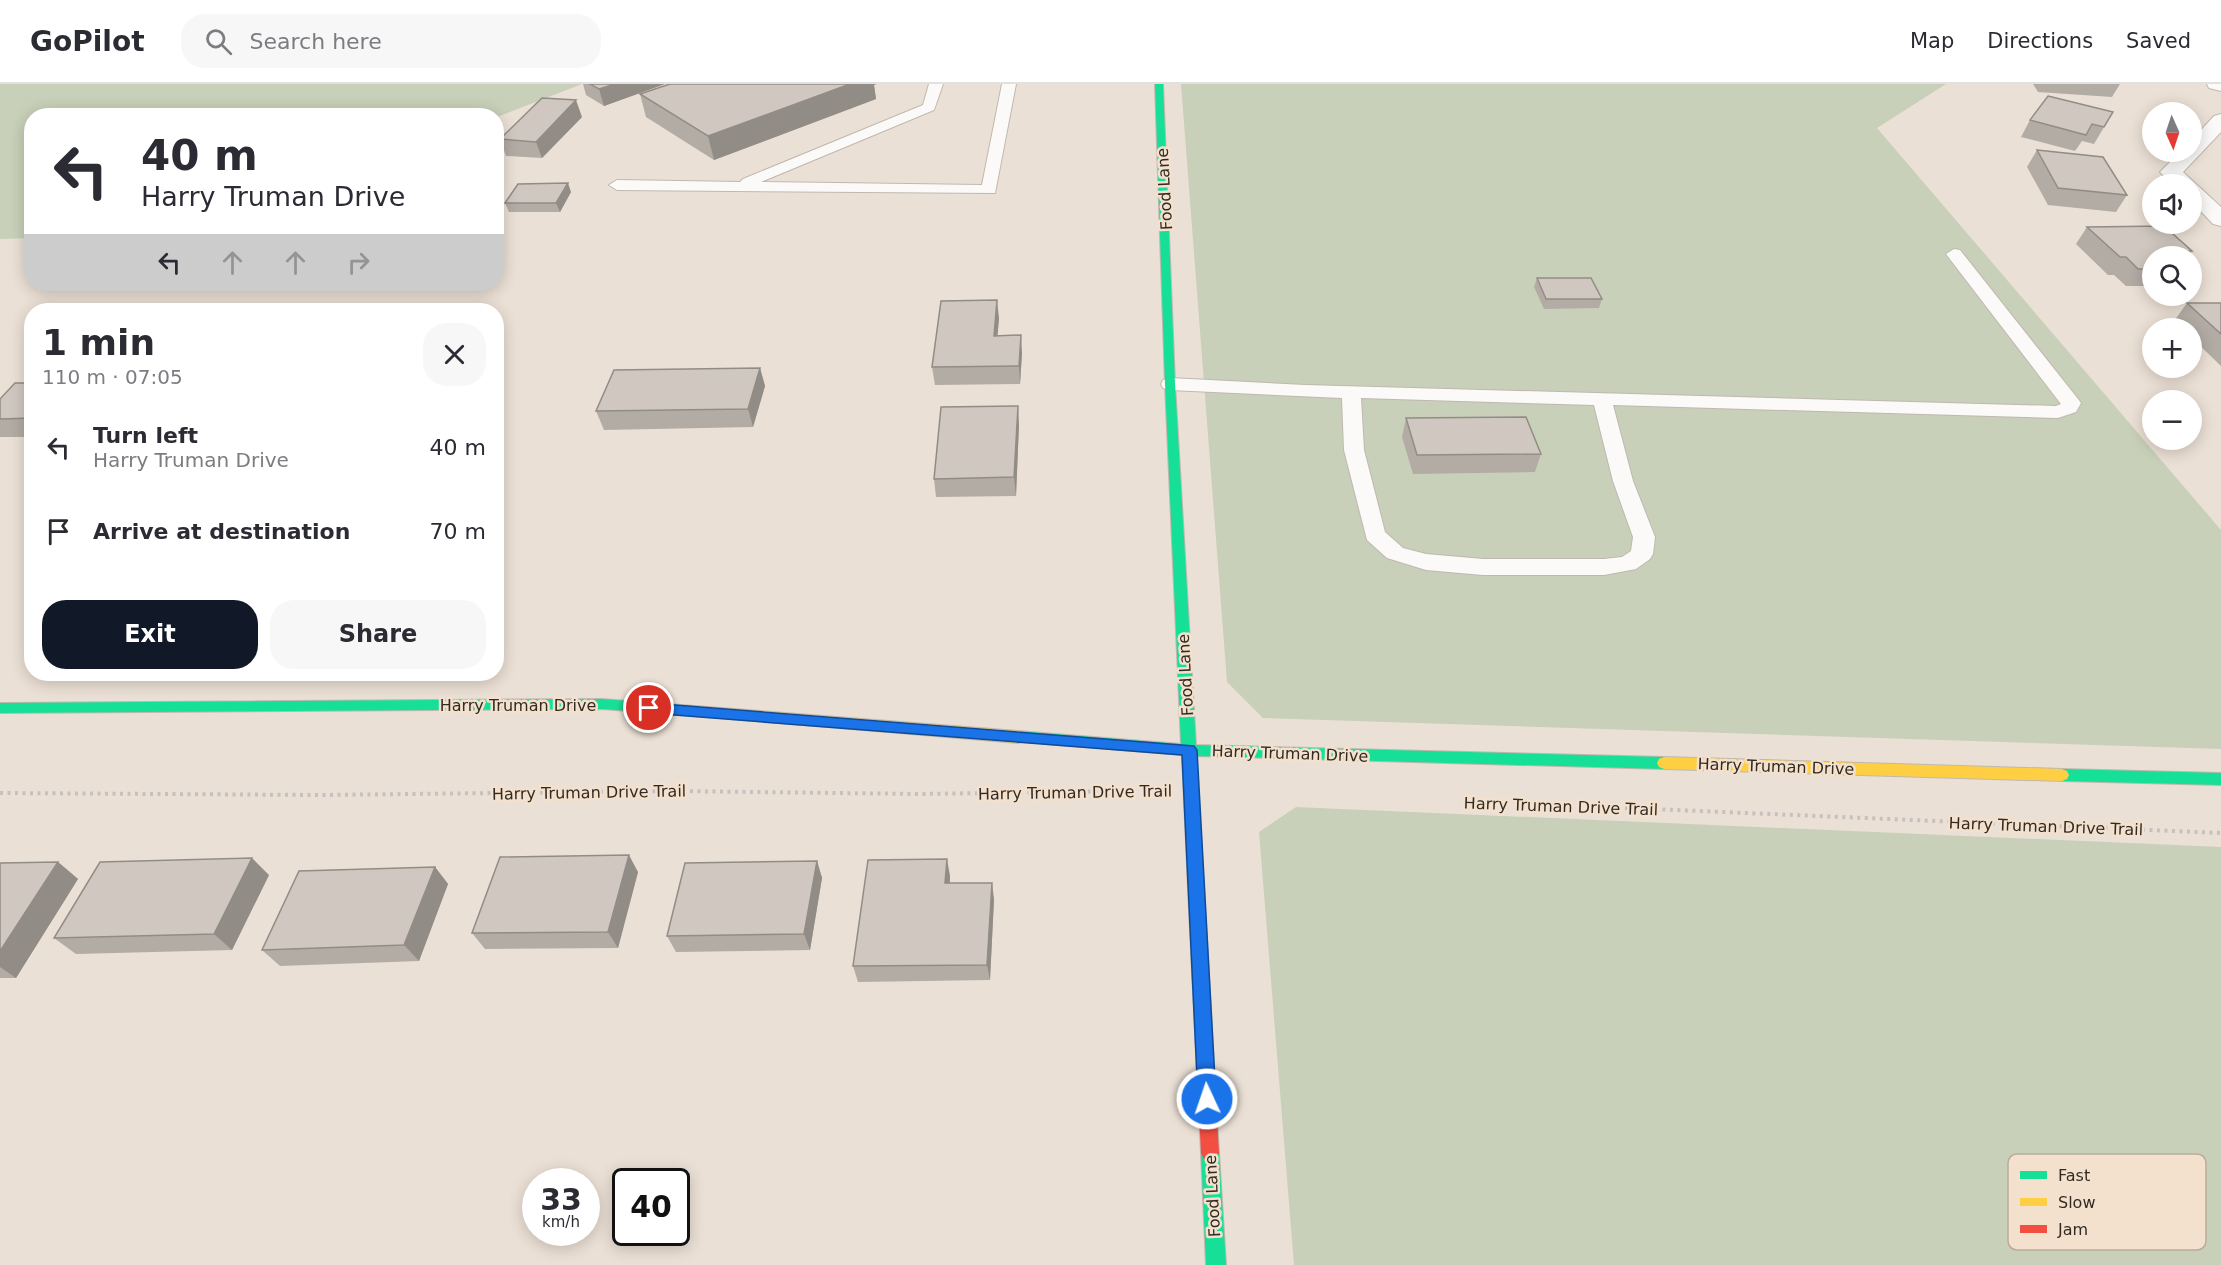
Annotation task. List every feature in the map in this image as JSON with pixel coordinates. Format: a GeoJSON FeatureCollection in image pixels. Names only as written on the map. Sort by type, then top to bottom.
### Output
{"type":"FeatureCollection","features":[{"type":"Feature","properties":{"kind":"main road","name":"Food Lane"},"geometry":{"type":"LineString","coordinates":[[1159,84],[1170,384],[1216,1265]]}},
{"type":"Feature","properties":{"kind":"main road","name":"Harry Truman Drive"},"geometry":{"type":"LineString","coordinates":[[0,708],[602,704],[1189,750],[2221,779]]}},
{"type":"Feature","properties":{"kind":"street"},"geometry":{"type":"LineString","coordinates":[[2217,84],[2221,86]]}},
{"type":"Feature","properties":{"kind":"street"},"geometry":{"type":"LineString","coordinates":[[2202,140],[2221,120]]}},
{"type":"Feature","properties":{"kind":"street"},"geometry":{"type":"LineString","coordinates":[[2173,174],[2171,172],[2181,162]]}},
{"type":"Feature","properties":{"kind":"street"},"geometry":{"type":"LineString","coordinates":[[2202,201],[2221,219]]}},
{"type":"Feature","properties":{"kind":"lane"},"geometry":{"type":"LineString","coordinates":[[737,186],[929,107],[936,84]]}},
{"type":"Feature","properties":{"kind":"lane"},"geometry":{"type":"LineString","coordinates":[[617,185],[989,189],[1009,84]]}},
{"type":"Feature","properties":{"kind":"lane"},"geometry":{"type":"LineString","coordinates":[[1170,384],[1351,392],[2058,412],[2069,408],[2071,403],[1954,254]]}},
{"type":"Feature","properties":{"kind":"lane"},"geometry":{"type":"LineString","coordinates":[[1351,392],[1354,450],[1375,536],[1395,553],[1416,559],[1483,567],[1604,567],[1628,564],[1642,554],[1644,537],[1623,481],[1602,399]]}},
{"type":"Feature","properties":{"kind":"path","name":"Harry Truman Drive Trail"},"geometry":{"type":"LineString","coordinates":[[0,794],[333,795],[672,791],[919,794],[1191,790]]}},
{"type":"Feature","properties":{"kind":"path","name":"Harry Truman Drive Trail"},"geometry":{"type":"LineString","coordinates":[[1574,806],[2221,833]]}},
{"type":"Feature","properties":{"kind":"green space"},"geometry":{"type":"Polygon","coordinates":[[[0,84],[582,84],[504,114],[504,108],[24,108],[24,238],[0,239],[0,84]]]}},
{"type":"Feature","properties":{"kind":"green space"},"geometry":{"type":"Polygon","coordinates":[[[1181,84],[1946,84],[1877,128],[2142,438],[2142,450],[2153,450],[2221,530],[2221,749],[1263,718],[1227,682],[1181,84]]]}},
{"type":"Feature","properties":{"kind":"green space"},"geometry":{"type":"Polygon","coordinates":[[[1296,807],[2221,847],[2221,1265],[1294,1265],[1259,832],[1296,807]]]}},
{"type":"Feature","properties":{"kind":"building"},"geometry":{"type":"Polygon","coordinates":[[[590,84],[615,84],[599,89],[590,84]]]}},
{"type":"Feature","properties":{"kind":"building"},"geometry":{"type":"Polygon","coordinates":[[[670,84],[850,84],[708,136],[640,94],[670,84]]]}},
{"type":"Feature","properties":{"kind":"building"},"geometry":{"type":"Polygon","coordinates":[[[2048,96],[2113,112],[2104,127],[2092,124],[2086,135],[2030,120],[2048,96]]]}},
{"type":"Feature","properties":{"kind":"building"},"geometry":{"type":"Polygon","coordinates":[[[542,98],[576,100],[536,142],[504,139],[504,135],[542,98]]]}},
{"type":"Feature","properties":{"kind":"building"},"geometry":{"type":"Polygon","coordinates":[[[2037,150],[2103,157],[2127,195],[2058,188],[2037,150]]]}},
{"type":"Feature","properties":{"kind":"building"},"geometry":{"type":"Polygon","coordinates":[[[568,183],[556,203],[505,203],[518,184],[568,183]]]}},
{"type":"Feature","properties":{"kind":"building"},"geometry":{"type":"Polygon","coordinates":[[[2142,226],[2142,234],[2173,234],[2186,246],[2142,246],[2142,269],[2138,269],[2126,257],[2120,257],[2087,227],[2142,226]]]}},
{"type":"Feature","properties":{"kind":"building"},"geometry":{"type":"Polygon","coordinates":[[[1537,278],[1591,278],[1602,299],[1546,299],[1537,278]]]}},
{"type":"Feature","properties":{"kind":"building"},"geometry":{"type":"Polygon","coordinates":[[[997,300],[994,336],[1021,335],[1019,366],[932,367],[941,301],[997,300]]]}},
{"type":"Feature","properties":{"kind":"building"},"geometry":{"type":"Polygon","coordinates":[[[2202,303],[2221,303],[2221,334],[2190,306],[2202,306],[2202,303]]]}},
{"type":"Feature","properties":{"kind":"building"},"geometry":{"type":"Polygon","coordinates":[[[760,368],[748,409],[596,411],[614,370],[760,368]]]}},
{"type":"Feature","properties":{"kind":"building"},"geometry":{"type":"Polygon","coordinates":[[[15,383],[24,383],[24,418],[0,419],[0,399],[15,383]]]}},
{"type":"Feature","properties":{"kind":"building"},"geometry":{"type":"Polygon","coordinates":[[[1018,406],[1014,477],[934,479],[941,407],[1018,406]]]}},
{"type":"Feature","properties":{"kind":"building"},"geometry":{"type":"Polygon","coordinates":[[[1526,417],[1541,454],[1417,455],[1406,418],[1526,417]]]}},
{"type":"Feature","properties":{"kind":"building"},"geometry":{"type":"Polygon","coordinates":[[[629,855],[608,932],[472,933],[500,857],[629,855]]]}},
{"type":"Feature","properties":{"kind":"building"},"geometry":{"type":"Polygon","coordinates":[[[252,858],[214,934],[54,938],[100,862],[252,858]]]}},
{"type":"Feature","properties":{"kind":"building"},"geometry":{"type":"Polygon","coordinates":[[[947,859],[945,883],[992,883],[987,965],[853,966],[868,860],[947,859]]]}},
{"type":"Feature","properties":{"kind":"building"},"geometry":{"type":"Polygon","coordinates":[[[817,861],[804,934],[667,936],[685,863],[817,861]]]}},
{"type":"Feature","properties":{"kind":"building"},"geometry":{"type":"Polygon","coordinates":[[[58,862],[0,951],[0,863],[58,862]]]}},
{"type":"Feature","properties":{"kind":"building"},"geometry":{"type":"Polygon","coordinates":[[[435,867],[404,945],[262,950],[299,871],[435,867]]]}},
{"type":"Feature","properties":{"kind":"traffic: fast"},"geometry":{"type":"LineString","coordinates":[[1159,84],[1170,384],[1196,889]]}},
{"type":"Feature","properties":{"kind":"traffic: fast"},"geometry":{"type":"LineString","coordinates":[[0,708],[602,704],[695,711]]}},
{"type":"Feature","properties":{"kind":"traffic: fast"},"geometry":{"type":"LineString","coordinates":[[1018,737],[1189,750],[1664,763]]}},
{"type":"Feature","properties":{"kind":"traffic: fast"},"geometry":{"type":"LineString","coordinates":[[2062,775],[2221,779]]}},
{"type":"Feature","properties":{"kind":"traffic: fast"},"geometry":{"type":"LineString","coordinates":[[1210,1153],[1216,1265]]}},
{"type":"Feature","properties":{"kind":"traffic: slow"},"geometry":{"type":"LineString","coordinates":[[695,711],[1018,737]]}},
{"type":"Feature","properties":{"kind":"traffic: slow"},"geometry":{"type":"LineString","coordinates":[[1664,763],[2062,775]]}},
{"type":"Feature","properties":{"kind":"traffic: jam"},"geometry":{"type":"LineString","coordinates":[[1196,889],[1210,1153]]}},
{"type":"Feature","properties":{"kind":"route"},"geometry":{"type":"LineString","coordinates":[[649,708],[1189,750],[1207,1099]]}}]}
